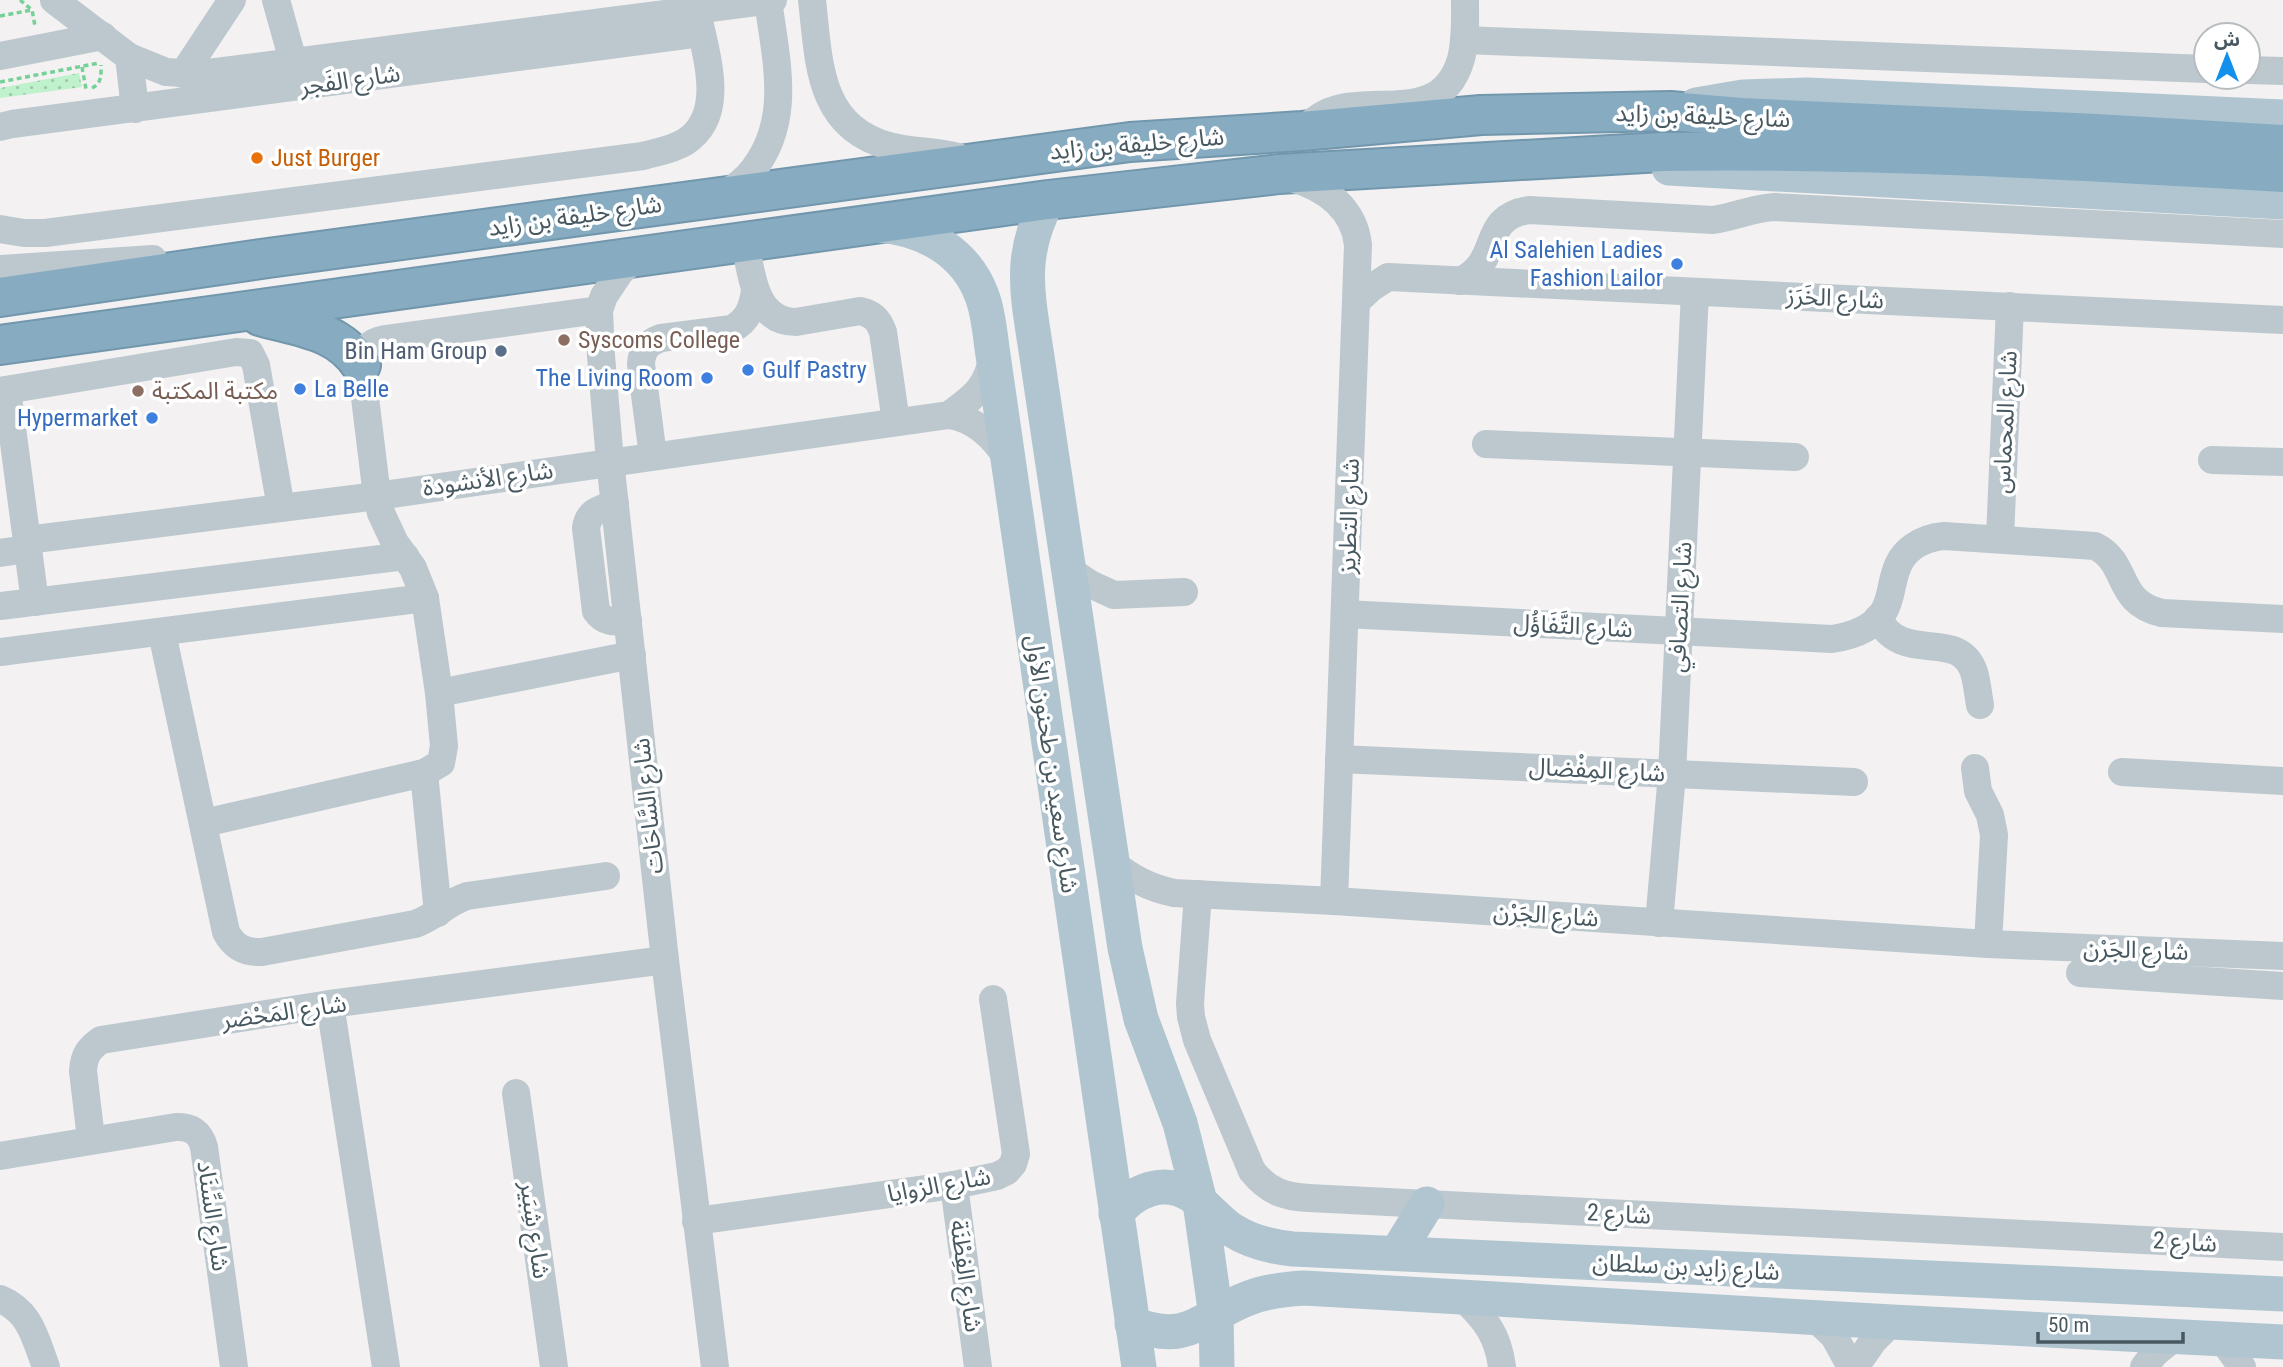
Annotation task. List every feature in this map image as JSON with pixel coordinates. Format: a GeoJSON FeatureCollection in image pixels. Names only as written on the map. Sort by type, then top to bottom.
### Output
{"type":"FeatureCollection","features":[{"type":"Feature","properties":{"kind":"highway","name":"شارع خليفة بن زايد"},"geometry":{"type":"LineString","coordinates":[[0,276],[268,258],[1130,142],[1302,131],[1481,115],[1670,111],[1741,117],[2082,132],[2282,123]]}},
{"type":"Feature","properties":{"kind":"highway","name":"شارع خليفة بن زايد"},"geometry":{"type":"LineString","coordinates":[[0,345],[1048,200],[1279,174],[1721,151],[2010,158],[2283,173]]}},
{"type":"Feature","properties":{"kind":"highway"},"geometry":{"type":"LineString","coordinates":[[244,312],[330,336],[353,353],[361,365]]}},
{"type":"Feature","properties":{"kind":"main road"},"geometry":{"type":"LineString","coordinates":[[1600,156],[1665,168],[2283,202]]}},
{"type":"Feature","properties":{"kind":"main road","name":"شارع سعيد بن طحنون الأول"},"geometry":{"type":"LineString","coordinates":[[1048,200],[1032,235],[1026,274],[1131,984],[1152,1054],[1180,1123],[1200,1202],[1216,1316],[1217,1367]]}},
{"type":"Feature","properties":{"kind":"main road","name":"شارع سعيد بن طحنون الأول"},"geometry":{"type":"LineString","coordinates":[[877,225],[906,229],[933,239],[963,264],[983,297],[1116,1214],[1132,1350]]}},
{"type":"Feature","properties":{"kind":"main road","name":"شارع زايد بن سلطان"},"geometry":{"type":"LineString","coordinates":[[1116,1214],[1132,1196],[1155,1187],[1179,1189],[1200,1202],[1234,1231],[1263,1244],[1293,1249],[2283,1294]]}},
{"type":"Feature","properties":{"kind":"main road"},"geometry":{"type":"LineString","coordinates":[[1397,1253],[1427,1204]]}},
{"type":"Feature","properties":{"kind":"main road","name":"شارع زايد بن سلطان"},"geometry":{"type":"LineString","coordinates":[[1132,1350],[1161,1332],[1175,1332],[1196,1326],[1248,1298],[1285,1289],[1325,1289],[2282,1342]]}},
{"type":"Feature","properties":{"kind":"street"},"geometry":{"type":"LineString","coordinates":[[183,74],[232,0]]}},
{"type":"Feature","properties":{"kind":"street"},"geometry":{"type":"LineString","coordinates":[[276,0],[293,61]]}},
{"type":"Feature","properties":{"kind":"street"},"geometry":{"type":"LineString","coordinates":[[0,56],[40,48],[102,50],[129,57],[166,72],[183,74],[699,22],[770,0],[779,86],[777,119],[766,150],[757,165],[746,178],[723,196]]}},
{"type":"Feature","properties":{"kind":"street"},"geometry":{"type":"LineString","coordinates":[[812,0],[821,76],[841,117],[863,136],[891,147],[950,155],[974,162]]}},
{"type":"Feature","properties":{"kind":"street"},"geometry":{"type":"LineString","coordinates":[[1302,131],[1315,119],[1336,109],[1406,105],[1439,92],[1455,75],[1461,58],[1465,0]]}},
{"type":"Feature","properties":{"kind":"street"},"geometry":{"type":"LineString","coordinates":[[43,5],[102,50]]}},
{"type":"Feature","properties":{"kind":"street"},"geometry":{"type":"LineString","coordinates":[[1,230],[46,233],[643,156],[668,150],[683,144],[694,135],[709,111],[711,93],[699,22]]}},
{"type":"Feature","properties":{"kind":"street","name":"شارع الفَجر"},"geometry":{"type":"LineString","coordinates":[[0,127],[135,109],[699,22]]}},
{"type":"Feature","properties":{"kind":"street"},"geometry":{"type":"LineString","coordinates":[[1464,40],[2192,68]]}},
{"type":"Feature","properties":{"kind":"street"},"geometry":{"type":"LineString","coordinates":[[129,57],[135,109]]}},
{"type":"Feature","properties":{"kind":"street"},"geometry":{"type":"LineString","coordinates":[[2262,70],[2283,71]]}},
{"type":"Feature","properties":{"kind":"street","name":"شارع التطريز"},"geometry":{"type":"LineString","coordinates":[[1279,174],[1308,183],[1339,203],[1353,222],[1358,244],[1334,901]]}},
{"type":"Feature","properties":{"kind":"street"},"geometry":{"type":"LineString","coordinates":[[1460,281],[1482,265],[1495,230],[1510,216],[1519,212],[1540,210],[1713,220],[1775,207],[2283,234]]}},
{"type":"Feature","properties":{"kind":"street"},"geometry":{"type":"LineString","coordinates":[[745,241],[755,290],[771,314],[787,322],[860,312],[870,313],[878,321],[883,332],[896,422]]}},
{"type":"Feature","properties":{"kind":"street"},"geometry":{"type":"LineString","coordinates":[[1356,302],[1388,277],[1358,244]]}},
{"type":"Feature","properties":{"kind":"street"},"geometry":{"type":"LineString","coordinates":[[1490,249],[1500,270],[1520,283]]}},
{"type":"Feature","properties":{"kind":"street"},"geometry":{"type":"LineString","coordinates":[[204,824],[424,773],[441,763],[444,755],[439,693],[425,598],[419,581],[387,528],[377,496],[361,365],[365,349],[385,338],[599,310],[611,282],[636,257]]}},
{"type":"Feature","properties":{"kind":"street","name":"شارع الخَرَز"},"geometry":{"type":"LineString","coordinates":[[1388,277],[2283,320]]}},
{"type":"Feature","properties":{"kind":"street"},"geometry":{"type":"LineString","coordinates":[[653,456],[641,364],[645,347],[661,338],[732,329],[748,315],[755,290]]}},
{"type":"Feature","properties":{"kind":"street","name":"شارع التصافي"},"geometry":{"type":"LineString","coordinates":[[1659,923],[1672,774],[1695,292]]}},
{"type":"Feature","properties":{"kind":"street","name":"شارع المحماس"},"geometry":{"type":"LineString","coordinates":[[2000,538],[2010,306]]}},
{"type":"Feature","properties":{"kind":"street","name":"شارع السَّاحَات"},"geometry":{"type":"LineString","coordinates":[[599,310],[610,461],[665,960],[715,1367]]}},
{"type":"Feature","properties":{"kind":"street"},"geometry":{"type":"LineString","coordinates":[[35,602],[3,390],[236,352],[250,353],[257,365],[281,508]]}},
{"type":"Feature","properties":{"kind":"street"},"geometry":{"type":"LineString","coordinates":[[949,415],[974,396],[984,384],[991,370],[993,355]]}},
{"type":"Feature","properties":{"kind":"street"},"geometry":{"type":"LineString","coordinates":[[949,415],[963,417],[976,425],[1000,447],[1008,460]]}},
{"type":"Feature","properties":{"kind":"street","name":"شارع الأنشودة"},"geometry":{"type":"LineString","coordinates":[[0,553],[28,545],[281,508],[949,415]]}},
{"type":"Feature","properties":{"kind":"street"},"geometry":{"type":"LineString","coordinates":[[1486,444],[1796,457]]}},
{"type":"Feature","properties":{"kind":"street"},"geometry":{"type":"LineString","coordinates":[[2212,460],[2283,462]]}},
{"type":"Feature","properties":{"kind":"street"},"geometry":{"type":"LineString","coordinates":[[1980,705],[1974,672],[1963,654],[1953,649],[1912,645],[1897,640],[1886,631],[1878,618],[1889,599],[1897,566],[1902,557],[1925,539],[1944,536],[2000,538],[2095,546],[2109,555],[2134,600],[2151,610],[2162,613],[2283,619]]}},
{"type":"Feature","properties":{"kind":"street"},"geometry":{"type":"LineString","coordinates":[[0,606],[405,556]]}},
{"type":"Feature","properties":{"kind":"street"},"geometry":{"type":"LineString","coordinates":[[1069,570],[1114,595],[1184,592]]}},
{"type":"Feature","properties":{"kind":"street"},"geometry":{"type":"LineString","coordinates":[[1078,633],[1095,612],[1114,595]]}},
{"type":"Feature","properties":{"kind":"street"},"geometry":{"type":"LineString","coordinates":[[0,652],[425,598]]}},
{"type":"Feature","properties":{"kind":"street","name":"شارع التَّفَاؤُل"},"geometry":{"type":"LineString","coordinates":[[1345,614],[1832,639],[1859,632],[1878,618]]}},
{"type":"Feature","properties":{"kind":"street"},"geometry":{"type":"LineString","coordinates":[[162,633],[226,932],[230,940],[245,951],[262,952],[415,923],[467,896],[606,876]]}},
{"type":"Feature","properties":{"kind":"street"},"geometry":{"type":"LineString","coordinates":[[439,693],[632,654]]}},
{"type":"Feature","properties":{"kind":"street","name":"شارع المِفْضال"},"geometry":{"type":"LineString","coordinates":[[1339,759],[1854,782]]}},
{"type":"Feature","properties":{"kind":"street"},"geometry":{"type":"LineString","coordinates":[[1975,768],[1978,791],[1990,815],[1994,835],[1989,944]]}},
{"type":"Feature","properties":{"kind":"street"},"geometry":{"type":"LineString","coordinates":[[2122,772],[2283,781]]}},
{"type":"Feature","properties":{"kind":"street"},"geometry":{"type":"LineString","coordinates":[[424,773],[438,913]]}},
{"type":"Feature","properties":{"kind":"street","name":"شارع الجَرْن"},"geometry":{"type":"LineString","coordinates":[[1112,862],[1147,886],[1174,893],[1989,944],[2283,956]]}},
{"type":"Feature","properties":{"kind":"street","name":"شارع 2"},"geometry":{"type":"LineString","coordinates":[[1198,894],[1190,1003],[1197,1040],[1252,1171],[1269,1188],[1288,1196],[2283,1247]]}},
{"type":"Feature","properties":{"kind":"street","name":"شارع المَحْضر"},"geometry":{"type":"LineString","coordinates":[[91,1139],[84,1060],[89,1048],[101,1040],[330,1004],[665,960]]}},
{"type":"Feature","properties":{"kind":"street"},"geometry":{"type":"LineString","coordinates":[[2080,973],[2283,986]]}},
{"type":"Feature","properties":{"kind":"street","name":"شارع الزوايا"},"geometry":{"type":"LineString","coordinates":[[696,1221],[954,1185],[998,1176],[1007,1171],[1016,1154],[993,999]]}},
{"type":"Feature","properties":{"kind":"street"},"geometry":{"type":"LineString","coordinates":[[330,1004],[386,1367]]}},
{"type":"Feature","properties":{"kind":"street","name":"شارع شِبَير"},"geometry":{"type":"LineString","coordinates":[[516,1093],[554,1367]]}},
{"type":"Feature","properties":{"kind":"street","name":"شارع السِّنَاد"},"geometry":{"type":"LineString","coordinates":[[91,1139],[183,1126],[202,1139],[234,1367]]}},
{"type":"Feature","properties":{"kind":"street"},"geometry":{"type":"LineString","coordinates":[[0,1156],[91,1139]]}},
{"type":"Feature","properties":{"kind":"street","name":"شارع الفِطْنَة"},"geometry":{"type":"LineString","coordinates":[[954,1185],[978,1367]]}},
{"type":"Feature","properties":{"kind":"street"},"geometry":{"type":"LineString","coordinates":[[1462,1297],[1483,1320],[1501,1356]]}},
{"type":"Feature","properties":{"kind":"street"},"geometry":{"type":"LineString","coordinates":[[0,1299],[17,1308],[29,1322],[46,1367]]}},
{"type":"Feature","properties":{"kind":"street"},"geometry":{"type":"LineString","coordinates":[[1501,1356],[1510,1322],[1525,1301]]}},
{"type":"Feature","properties":{"kind":"street"},"geometry":{"type":"LineString","coordinates":[[1815,1318],[1834,1336],[1853,1367],[1892,1322]]}},
{"type":"Feature","properties":{"kind":"street"},"geometry":{"type":"LineString","coordinates":[[2110,1333],[2135,1367]]}},
{"type":"Feature","properties":{"kind":"street"},"geometry":{"type":"LineString","coordinates":[[2144,1367],[2155,1353],[2176,1336]]}},
{"type":"Feature","properties":{"kind":"street"},"geometry":{"type":"LineString","coordinates":[[2222,1339],[2242,1367]]}},
{"type":"Feature","properties":{"kind":"street"},"geometry":{"type":"LineString","coordinates":[[2258,1367],[2282,1342]]}},
{"type":"Feature","properties":{"kind":"path"},"geometry":{"type":"LineString","coordinates":[[20,0],[43,5]]}},
{"type":"Feature","properties":{"kind":"path"},"geometry":{"type":"LineString","coordinates":[[0,16],[43,5]]}},
{"type":"Feature","properties":{"kind":"path"},"geometry":{"type":"LineString","coordinates":[[40,48],[43,5]]}},
{"type":"Feature","properties":{"kind":"path"},"geometry":{"type":"LineString","coordinates":[[0,82],[102,50],[98,85],[86,89]]}},
{"type":"Feature","properties":{"kind":"green space"},"geometry":{"type":"Polygon","coordinates":[[[79,73],[82,87],[0,98],[0,88],[79,73]]]}},
{"type":"Feature","properties":{"kind":"place","name":"Just Burger"},"geometry":{"type":"Point","coordinates":[257,158]}},
{"type":"Feature","properties":{"kind":"place","name":"Al Salehien Ladies Fashion Lailor"},"geometry":{"type":"Point","coordinates":[1677,264]}},
{"type":"Feature","properties":{"kind":"place","name":"Syscoms College"},"geometry":{"type":"Point","coordinates":[564,340]}},
{"type":"Feature","properties":{"kind":"place","name":"Bin Ham Group"},"geometry":{"type":"Point","coordinates":[501,351]}},
{"type":"Feature","properties":{"kind":"place","name":"Gulf Pastry"},"geometry":{"type":"Point","coordinates":[748,370]}},
{"type":"Feature","properties":{"kind":"place","name":"The Living Room"},"geometry":{"type":"Point","coordinates":[707,378]}},
{"type":"Feature","properties":{"kind":"place","name":"La Belle"},"geometry":{"type":"Point","coordinates":[300,389]}},
{"type":"Feature","properties":{"kind":"place","name":"مكتبة المكتبة"},"geometry":{"type":"Point","coordinates":[138,391]}},
{"type":"Feature","properties":{"kind":"place","name":"Hypermarket"},"geometry":{"type":"Point","coordinates":[152,418]}}]}
